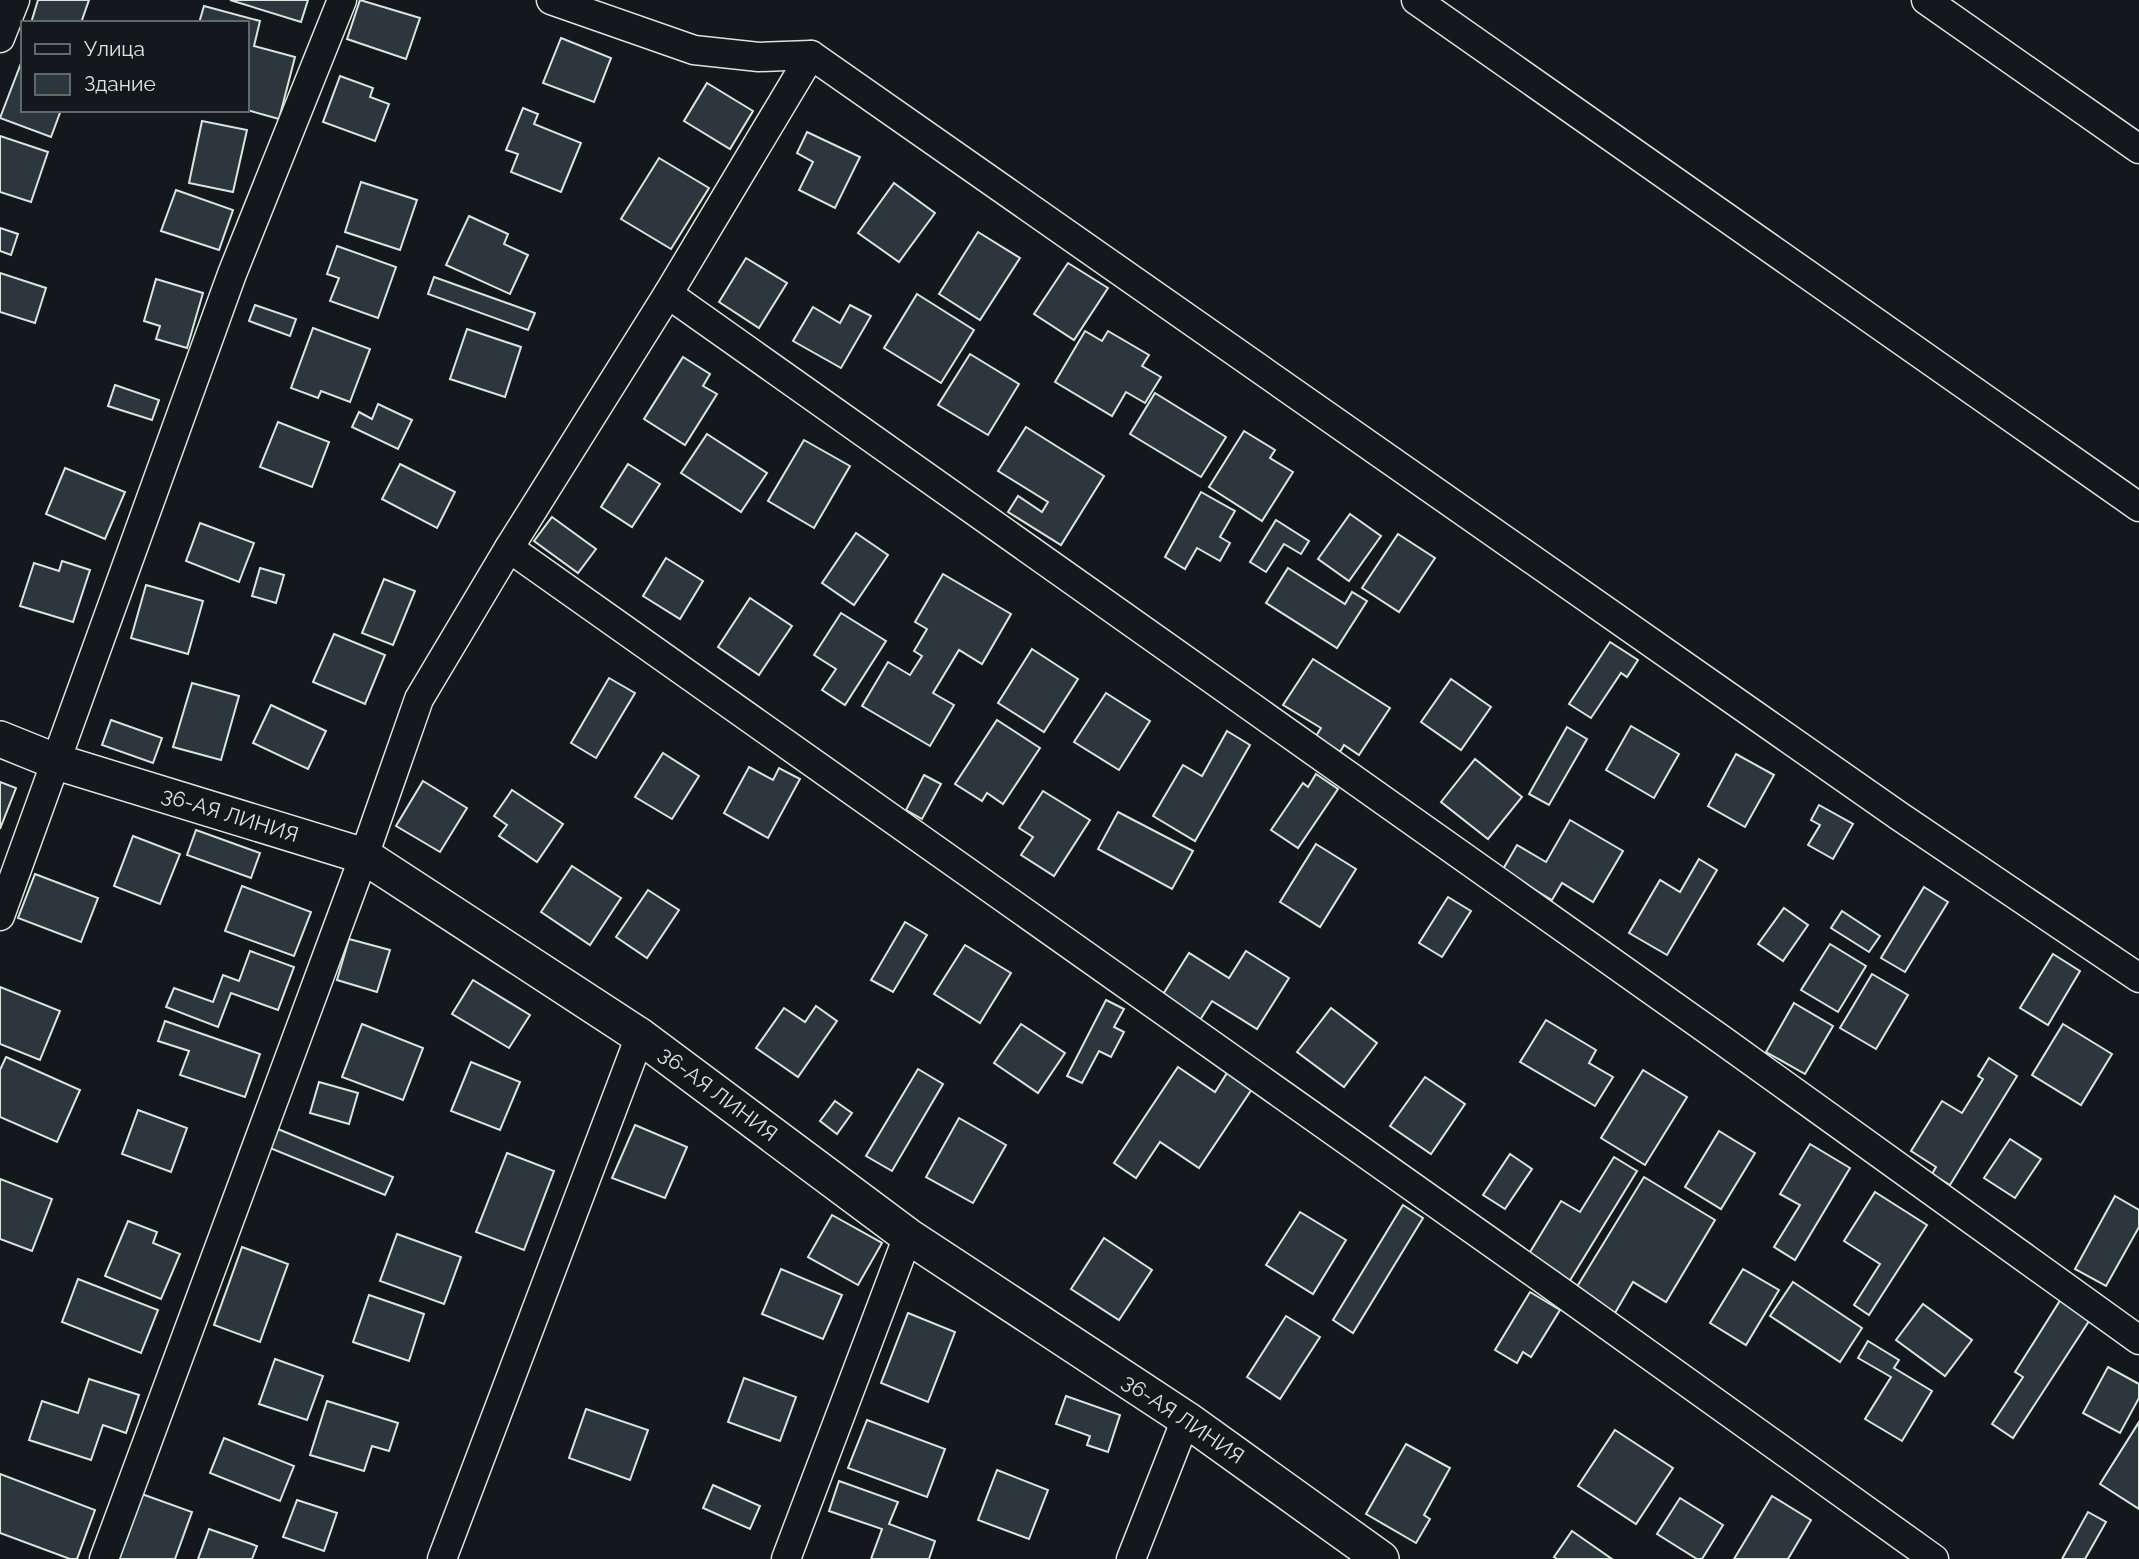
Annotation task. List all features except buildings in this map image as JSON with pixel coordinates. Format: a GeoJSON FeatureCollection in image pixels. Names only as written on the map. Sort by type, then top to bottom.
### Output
{"type":"FeatureCollection","features":[{"type":"Feature","properties":{"kind":"street"},"geometry":{"type":"LineString","coordinates":[[0,38],[15,0]]}},
{"type":"Feature","properties":{"kind":"street"},"geometry":{"type":"LineString","coordinates":[[0,916],[232,274],[342,0]]}},
{"type":"Feature","properties":{"kind":"street"},"geometry":{"type":"LineString","coordinates":[[551,0],[694,50],[760,57],[811,55],[1899,816],[2139,978]]}},
{"type":"Feature","properties":{"kind":"street"},"geometry":{"type":"LineString","coordinates":[[1416,0],[2139,507]]}},
{"type":"Feature","properties":{"kind":"street"},"geometry":{"type":"LineString","coordinates":[[1926,0],[2139,149]]}},
{"type":"Feature","properties":{"kind":"street"},"geometry":{"type":"LineString","coordinates":[[104,1559],[364,856],[419,699],[509,548],[668,294],[811,55]]}},
{"type":"Feature","properties":{"kind":"street"},"geometry":{"type":"LineString","coordinates":[[668,294],[1722,1040],[2139,1340]]}},
{"type":"Feature","properties":{"kind":"street"},"geometry":{"type":"LineString","coordinates":[[509,548],[1934,1559]]}},
{"type":"Feature","properties":{"kind":"street","name":"36-АЯ ЛИНИЯ"},"geometry":{"type":"LineString","coordinates":[[0,739],[57,762],[364,856],[640,1036],[908,1236],[1186,1419],[1381,1559]]}},
{"type":"Feature","properties":{"kind":"street"},"geometry":{"type":"LineString","coordinates":[[442,1559],[640,1036]]}},
{"type":"Feature","properties":{"kind":"street"},"geometry":{"type":"LineString","coordinates":[[786,1559],[908,1236]]}},
{"type":"Feature","properties":{"kind":"street"},"geometry":{"type":"LineString","coordinates":[[1131,1559],[1186,1419]]}}]}
